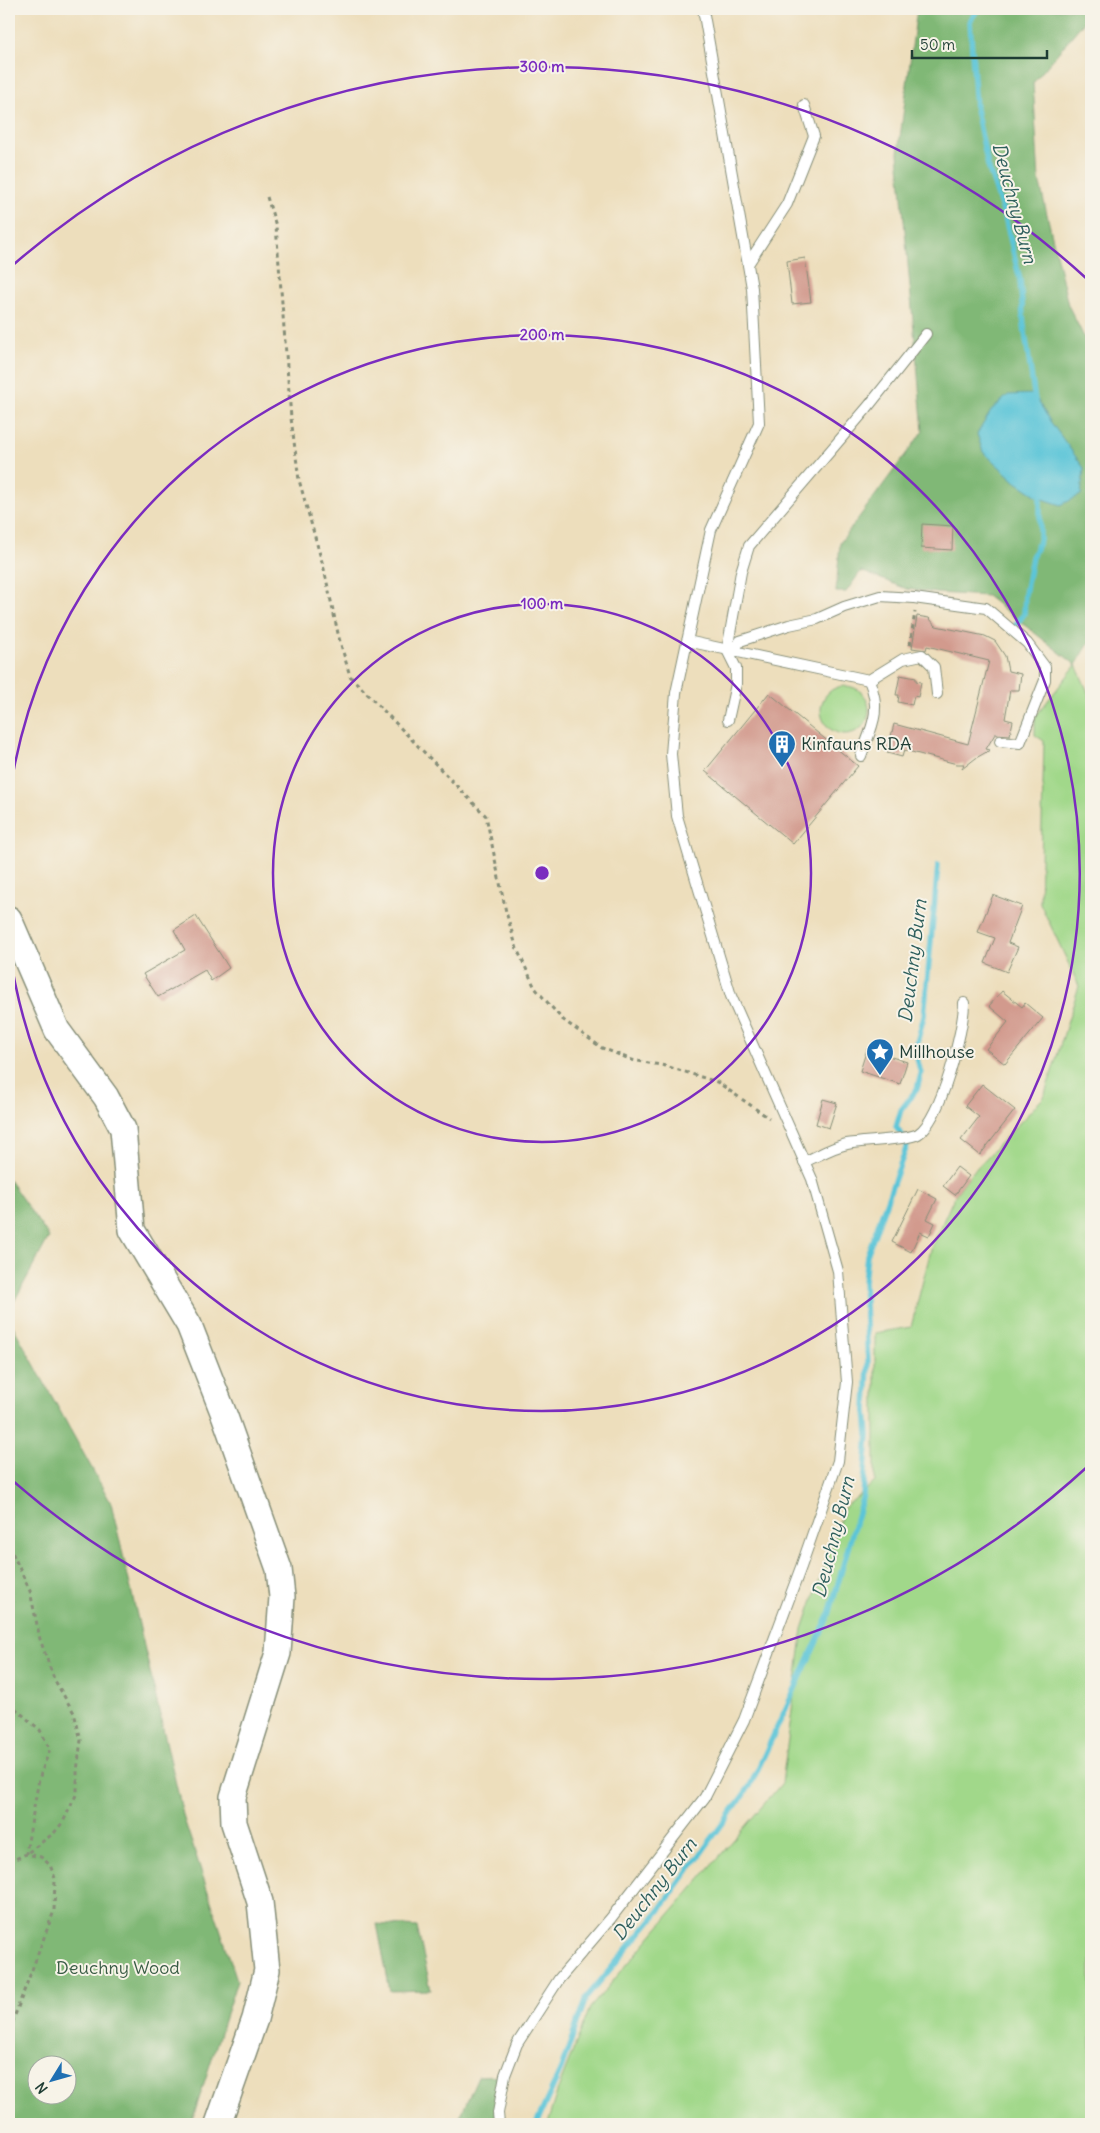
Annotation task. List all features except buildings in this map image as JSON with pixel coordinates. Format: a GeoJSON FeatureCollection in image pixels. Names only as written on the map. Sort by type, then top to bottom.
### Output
{"type":"FeatureCollection","features":[{"type":"Feature","properties":{"kind":"street"},"geometry":{"type":"LineString","coordinates":[[9,920],[57,1030],[106,1097],[124,1129],[132,1230],[189,1325],[225,1417],[280,1569],[282,1597],[278,1653],[233,1797],[234,1823],[260,1902],[267,1970],[255,2020],[218,2124]]}},
{"type":"Feature","properties":{"kind":"lane"},"geometry":{"type":"LineString","coordinates":[[499,2124],[498,2113],[505,2075],[517,2044],[560,1979],[611,1918],[704,1797],[744,1720],[838,1461],[847,1382],[838,1271],[812,1179],[731,996],[677,816],[671,754],[676,694],[687,641],[711,530],[759,423],[752,288],[703,9]]}},
{"type":"Feature","properties":{"kind":"lane"},"geometry":{"type":"LineString","coordinates":[[748,264],[786,204],[814,136],[804,105]]}},
{"type":"Feature","properties":{"kind":"lane"},"geometry":{"type":"LineString","coordinates":[[728,720],[736,684],[736,668],[731,650],[740,572],[749,546],[867,408],[926,334]]}},
{"type":"Feature","properties":{"kind":"lane"},"geometry":{"type":"LineString","coordinates":[[731,650],[740,641],[789,625],[817,619],[844,607],[880,596],[914,598],[986,608],[1027,643],[1045,667],[1045,680],[1020,743],[1000,741]]}},
{"type":"Feature","properties":{"kind":"lane"},"geometry":{"type":"LineString","coordinates":[[687,641],[869,680],[903,659],[922,655],[934,667],[937,694]]}},
{"type":"Feature","properties":{"kind":"lane"},"geometry":{"type":"LineString","coordinates":[[861,756],[876,712],[876,696],[869,680]]}},
{"type":"Feature","properties":{"kind":"lane"},"geometry":{"type":"LineString","coordinates":[[804,1162],[845,1144],[917,1135],[929,1124],[952,1068],[964,1015],[964,1003]]}},
{"type":"Feature","properties":{"kind":"path"},"geometry":{"type":"LineString","coordinates":[[267,197],[276,226],[291,418],[300,480],[350,676],[486,816],[506,912],[517,949],[534,988],[562,1019],[602,1048],[632,1060],[666,1066],[717,1082],[750,1106],[791,1131]]}},
{"type":"Feature","properties":{"kind":"path"},"geometry":{"type":"LineString","coordinates":[[911,633],[915,614]]}},
{"type":"Feature","properties":{"kind":"path"},"geometry":{"type":"LineString","coordinates":[[9,1546],[30,1591],[40,1639],[54,1680],[74,1713],[81,1740],[77,1771],[77,1793],[63,1822],[54,1833],[26,1854],[9,1862]]}},
{"type":"Feature","properties":{"kind":"path"},"geometry":{"type":"LineString","coordinates":[[9,1703],[40,1730],[50,1749],[39,1779],[26,1854]]}},
{"type":"Feature","properties":{"kind":"path"},"geometry":{"type":"LineString","coordinates":[[9,2031],[54,1911],[56,1878],[50,1865],[41,1857],[26,1854]]}},
{"type":"Feature","properties":{"kind":"green space"},"geometry":{"type":"Polygon","coordinates":[[[917,9],[1091,9],[1091,13],[1033,83],[1039,180],[1068,305],[1091,351],[1091,640],[1076,665],[987,596],[907,589],[861,571],[846,592],[836,592],[840,543],[923,431],[898,153],[917,9]]]}},
{"type":"Feature","properties":{"kind":"green space"},"geometry":{"type":"Polygon","coordinates":[[[1076,665],[1091,699],[1091,2124],[547,2124],[558,2089],[590,2008],[782,1783],[803,1629],[844,1508],[875,1482],[875,1333],[911,1327],[932,1246],[955,1195],[969,1176],[1044,1097],[1079,986],[1040,903],[1044,741],[1035,735],[1035,717],[1076,665]]]}},
{"type":"Feature","properties":{"kind":"green space"},"geometry":{"type":"Polygon","coordinates":[[[840,686],[850,686],[862,693],[869,705],[869,715],[862,727],[850,734],[840,734],[832,730],[825,723],[821,715],[821,705],[825,697],[832,690],[840,686]]]}},
{"type":"Feature","properties":{"kind":"green space"},"geometry":{"type":"Polygon","coordinates":[[[9,1180],[49,1237],[9,1311],[9,1180]]]}},
{"type":"Feature","properties":{"kind":"green space","name":"Deuchny Wood"},"geometry":{"type":"Polygon","coordinates":[[[9,1319],[111,1503],[184,1819],[237,1980],[191,2124],[9,2124],[9,1319]]]}},
{"type":"Feature","properties":{"kind":"green space"},"geometry":{"type":"Polygon","coordinates":[[[377,1924],[417,1927],[431,1990],[390,1991],[377,1924]]]}},
{"type":"Feature","properties":{"kind":"green space"},"geometry":{"type":"Polygon","coordinates":[[[505,2075],[498,2113],[510,2124],[457,2124],[478,2076],[505,2075]]]}},
{"type":"Feature","properties":{"kind":"water"},"geometry":{"type":"Polygon","coordinates":[[[1034,394],[1050,421],[1084,468],[1081,495],[1061,505],[1040,498],[1016,482],[983,452],[977,434],[991,411],[1008,395],[1034,394]]]}},
{"type":"Feature","properties":{"kind":"waterway","name":"Deuchny Burn"},"geometry":{"type":"LineString","coordinates":[[978,9],[970,21],[976,109],[988,166],[1006,221],[1020,280],[1024,326],[1035,400]]}},
{"type":"Feature","properties":{"kind":"waterway"},"geometry":{"type":"LineString","coordinates":[[1015,626],[1024,614],[1025,594],[1032,557],[1040,540],[1040,498]]}},
{"type":"Feature","properties":{"kind":"waterway","name":"Deuchny Burn"},"geometry":{"type":"LineString","coordinates":[[536,2124],[561,2069],[586,1998],[659,1911],[750,1786],[829,1615],[863,1495],[868,1435],[866,1410],[868,1363],[864,1282],[867,1255],[908,1143],[896,1127],[901,1110],[917,1089],[921,1074],[915,1050],[924,1016],[938,865]]}},
{"type":"Feature","properties":{"kind":"place","name":"Kinfauns RDA"},"geometry":{"type":"Point","coordinates":[782,768]}},
{"type":"Feature","properties":{"kind":"place","name":"Millhouse"},"geometry":{"type":"Point","coordinates":[880,1076]}}]}
